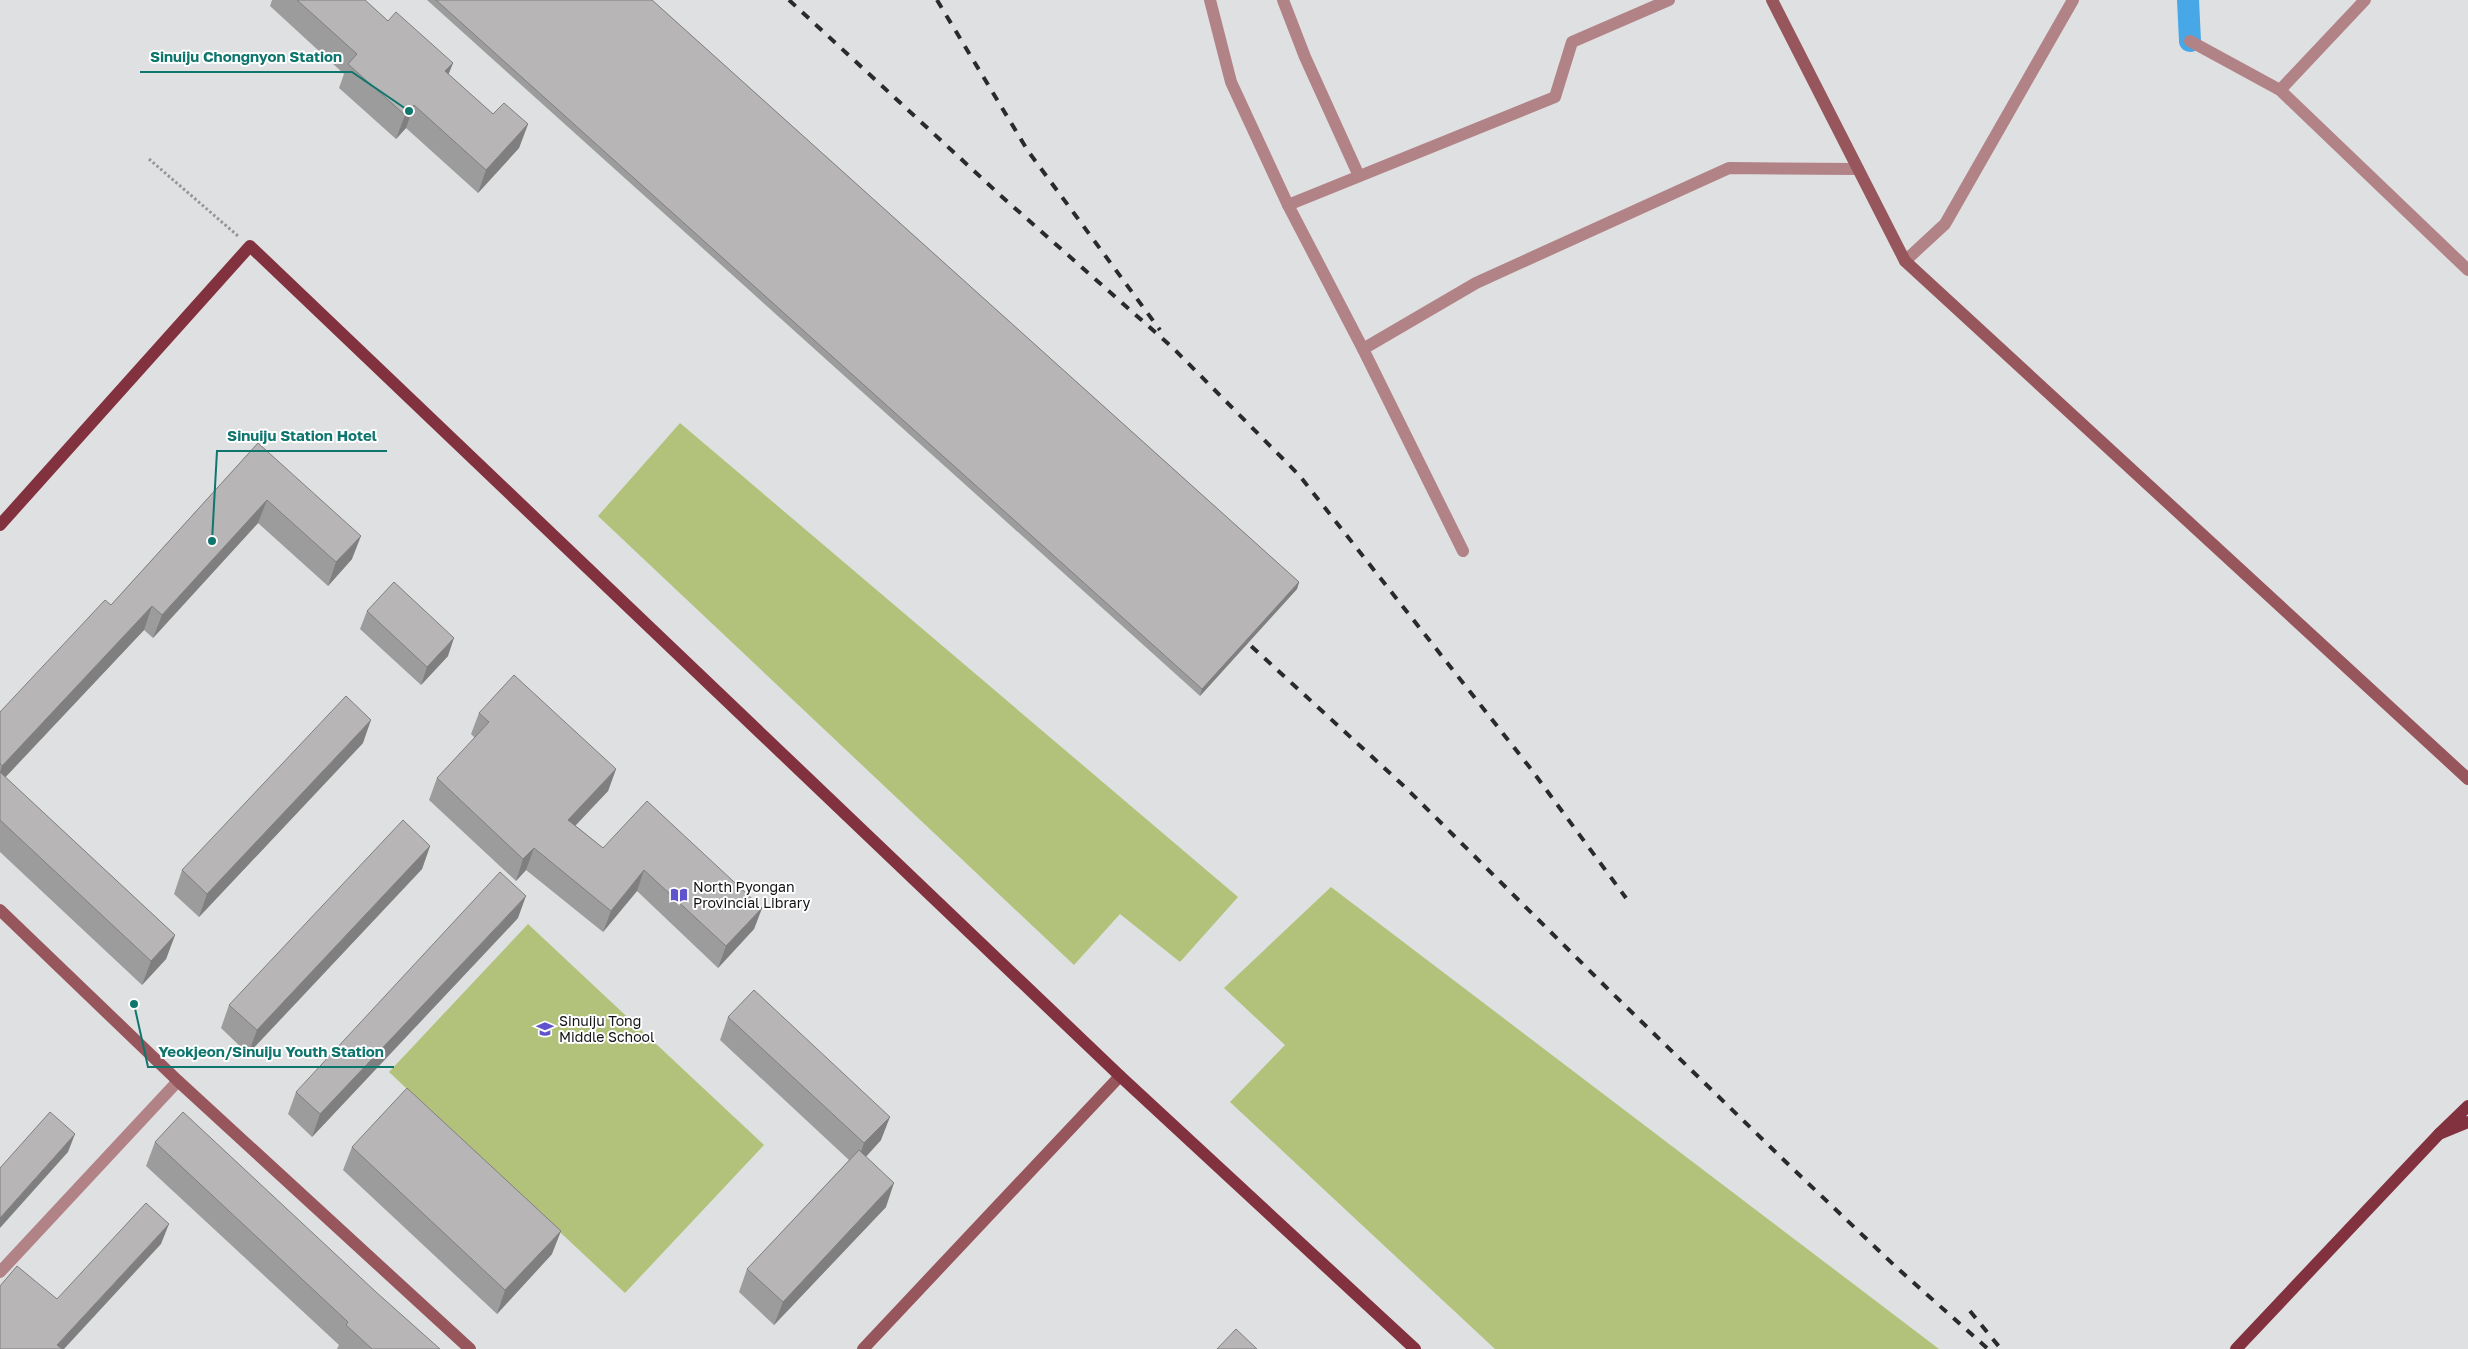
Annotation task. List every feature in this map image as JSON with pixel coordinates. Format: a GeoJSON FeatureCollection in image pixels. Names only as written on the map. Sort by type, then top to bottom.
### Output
{"type":"FeatureCollection","features":[{"type":"Feature","properties":{"kind":"main road"},"geometry":{"type":"LineString","coordinates":[[0,525],[250,246],[1120,1076],[1415,1349]]}},
{"type":"Feature","properties":{"kind":"main road"},"geometry":{"type":"LineString","coordinates":[[2236,1349],[2439,1134],[2468,1106]]}},
{"type":"Feature","properties":{"kind":"main road"},"geometry":{"type":"LineString","coordinates":[[2439,1134],[2468,1122]]}},
{"type":"Feature","properties":{"kind":"street"},"geometry":{"type":"LineString","coordinates":[[1210,0],[1231,82],[1288,205],[1363,349],[1463,551]]}},
{"type":"Feature","properties":{"kind":"street"},"geometry":{"type":"LineString","coordinates":[[1283,0],[1359,176]]}},
{"type":"Feature","properties":{"kind":"street"},"geometry":{"type":"LineString","coordinates":[[1288,205],[1556,97],[1572,42],[1668,0]]}},
{"type":"Feature","properties":{"kind":"street"},"geometry":{"type":"LineString","coordinates":[[1772,0],[1905,261],[2468,779]]}},
{"type":"Feature","properties":{"kind":"street"},"geometry":{"type":"LineString","coordinates":[[1905,261],[1945,224],[2073,0]]}},
{"type":"Feature","properties":{"kind":"street"},"geometry":{"type":"LineString","coordinates":[[2280,90],[2365,0]]}},
{"type":"Feature","properties":{"kind":"street"},"geometry":{"type":"LineString","coordinates":[[2190,41],[2280,90],[2468,270]]}},
{"type":"Feature","properties":{"kind":"street"},"geometry":{"type":"LineString","coordinates":[[1363,349],[1476,283],[1729,168],[1858,169]]}},
{"type":"Feature","properties":{"kind":"street"},"geometry":{"type":"LineString","coordinates":[[0,910],[178,1082],[470,1349]]}},
{"type":"Feature","properties":{"kind":"street"},"geometry":{"type":"LineString","coordinates":[[864,1349],[1120,1076]]}},
{"type":"Feature","properties":{"kind":"street"},"geometry":{"type":"LineString","coordinates":[[0,1272],[178,1082]]}},
{"type":"Feature","properties":{"kind":"path"},"geometry":{"type":"LineString","coordinates":[[149,160],[250,246]]}},
{"type":"Feature","properties":{"kind":"green space"},"geometry":{"type":"Polygon","coordinates":[[[680,423],[1238,897],[1180,962],[1120,914],[1074,965],[598,516],[680,423]]]}},
{"type":"Feature","properties":{"kind":"green space"},"geometry":{"type":"Polygon","coordinates":[[[1331,887],[1939,1349],[1495,1349],[1230,1102],[1285,1045],[1224,988],[1331,887]]]}},
{"type":"Feature","properties":{"kind":"green space"},"geometry":{"type":"Polygon","coordinates":[[[528,924],[764,1145],[625,1293],[389,1072],[528,924]]]}},
{"type":"Feature","properties":{"kind":"building"},"geometry":{"type":"Polygon","coordinates":[[[297,0],[365,0],[388,21],[396,12],[453,63],[445,71],[493,114],[504,103],[528,124],[486,170],[414,105],[405,115],[348,64],[357,54],[297,0]]]}},
{"type":"Feature","properties":{"kind":"building"},"geometry":{"type":"Polygon","coordinates":[[[436,0],[652,0],[1299,582],[1202,689],[436,0]]]}},
{"type":"Feature","properties":{"kind":"building"},"geometry":{"type":"Polygon","coordinates":[[[258,443],[361,536],[336,562],[267,500],[162,615],[152,606],[2,766],[0,763],[0,712],[105,600],[111,605],[258,443]]]}},
{"type":"Feature","properties":{"kind":"building"},"geometry":{"type":"Polygon","coordinates":[[[394,582],[454,638],[427,667],[367,611],[394,582]]]}},
{"type":"Feature","properties":{"kind":"building"},"geometry":{"type":"Polygon","coordinates":[[[514,675],[616,769],[568,820],[603,848],[647,801],[762,908],[726,946],[644,870],[611,911],[534,848],[523,859],[437,778],[489,722],[479,713],[514,675]]]}},
{"type":"Feature","properties":{"kind":"building"},"geometry":{"type":"Polygon","coordinates":[[[346,696],[371,720],[207,894],[182,870],[346,696]]]}},
{"type":"Feature","properties":{"kind":"building"},"geometry":{"type":"Polygon","coordinates":[[[0,772],[175,935],[151,961],[0,820],[0,772]]]}},
{"type":"Feature","properties":{"kind":"building"},"geometry":{"type":"Polygon","coordinates":[[[403,820],[430,846],[257,1030],[229,1005],[403,820]]]}},
{"type":"Feature","properties":{"kind":"building"},"geometry":{"type":"Polygon","coordinates":[[[500,872],[526,896],[320,1114],[296,1092],[500,872]]]}},
{"type":"Feature","properties":{"kind":"building"},"geometry":{"type":"Polygon","coordinates":[[[754,990],[890,1117],[864,1143],[728,1017],[754,990]]]}},
{"type":"Feature","properties":{"kind":"building"},"geometry":{"type":"Polygon","coordinates":[[[407,1088],[561,1231],[505,1290],[352,1147],[407,1088]]]}},
{"type":"Feature","properties":{"kind":"building"},"geometry":{"type":"Polygon","coordinates":[[[50,1112],[75,1134],[0,1218],[0,1168],[50,1112]]]}},
{"type":"Feature","properties":{"kind":"building"},"geometry":{"type":"Polygon","coordinates":[[[183,1112],[440,1349],[372,1349],[346,1325],[348,1322],[155,1142],[183,1112]]]}},
{"type":"Feature","properties":{"kind":"building"},"geometry":{"type":"Polygon","coordinates":[[[859,1150],[894,1183],[783,1302],[747,1269],[859,1150]]]}},
{"type":"Feature","properties":{"kind":"building"},"geometry":{"type":"Polygon","coordinates":[[[146,1203],[169,1224],[57,1345],[62,1349],[0,1349],[0,1286],[17,1266],[57,1299],[146,1203]]]}},
{"type":"Feature","properties":{"kind":"building"},"geometry":{"type":"Polygon","coordinates":[[[1236,1329],[1257,1349],[1217,1349],[1236,1329]]]}},
{"type":"Feature","properties":{"kind":"waterway"},"geometry":{"type":"LineString","coordinates":[[2188,0],[2190,41]]}},
{"type":"Feature","properties":{"kind":"railway"},"geometry":{"type":"LineString","coordinates":[[789,0],[1000,195],[1172,347],[1299,475],[1531,769],[1626,898]]}},
{"type":"Feature","properties":{"kind":"railway"},"geometry":{"type":"LineString","coordinates":[[937,0],[1028,151],[1160,330]]}},
{"type":"Feature","properties":{"kind":"railway"},"geometry":{"type":"LineString","coordinates":[[1238,634],[1405,787],[1611,992],[1791,1167],[1895,1266],[1988,1349]]}},
{"type":"Feature","properties":{"kind":"railway"},"geometry":{"type":"LineString","coordinates":[[1970,1311],[2001,1349]]}},
{"type":"Feature","properties":{"kind":"place","name":"Sinuiju Chongnyon Station"},"geometry":{"type":"Point","coordinates":[409,111]}},
{"type":"Feature","properties":{"kind":"place","name":"Sinuiju Station Hotel"},"geometry":{"type":"Point","coordinates":[212,541]}},
{"type":"Feature","properties":{"kind":"place","name":"North Pyongan Provincial Library"},"geometry":{"type":"Point","coordinates":[679,895]}},
{"type":"Feature","properties":{"kind":"place","name":"Yeokjeon/Sinuiju Youth Station"},"geometry":{"type":"Point","coordinates":[134,1004]}},
{"type":"Feature","properties":{"kind":"place","name":"Sinuiju Tong Middle School"},"geometry":{"type":"Point","coordinates":[545,1029]}}]}
